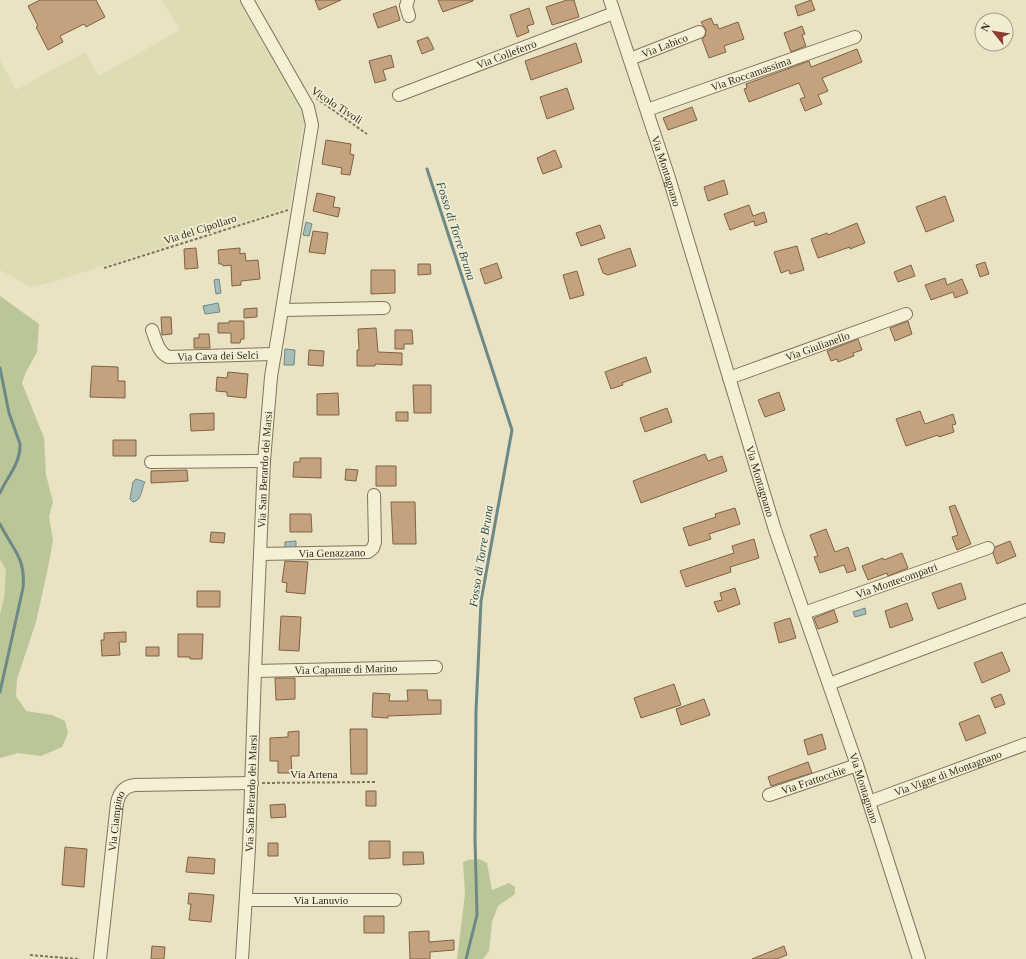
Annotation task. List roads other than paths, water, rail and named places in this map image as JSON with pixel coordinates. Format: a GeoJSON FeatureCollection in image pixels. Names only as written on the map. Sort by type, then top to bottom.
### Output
{"type":"FeatureCollection","features":[{"type":"Feature","properties":{"kind":"street","name":"Via San Berardo dei Marsi"},"geometry":{"type":"LineString","coordinates":[[242,959],[252,783],[255,671],[268,402],[312,125],[310,110],[247,0]]}},
{"type":"Feature","properties":{"kind":"street"},"geometry":{"type":"LineString","coordinates":[[408,0],[406,6],[409,16]]}},
{"type":"Feature","properties":{"kind":"street","name":"Via Montagnano"},"geometry":{"type":"LineString","coordinates":[[610,0],[669,178],[775,530],[857,766],[919,959]]}},
{"type":"Feature","properties":{"kind":"street","name":"Via Colleferro"},"geometry":{"type":"LineString","coordinates":[[399,94],[614,13]]}},
{"type":"Feature","properties":{"kind":"street","name":"Via Labico"},"geometry":{"type":"LineString","coordinates":[[630,59],[699,32]]}},
{"type":"Feature","properties":{"kind":"street","name":"Via Roccamassima"},"geometry":{"type":"LineString","coordinates":[[647,110],[855,37]]}},
{"type":"Feature","properties":{"kind":"street"},"geometry":{"type":"LineString","coordinates":[[283,310],[384,308]]}},
{"type":"Feature","properties":{"kind":"street","name":"Via Giulianello"},"geometry":{"type":"LineString","coordinates":[[729,378],[906,314]]}},
{"type":"Feature","properties":{"kind":"street","name":"Via Cava dei Selci"},"geometry":{"type":"LineString","coordinates":[[152,330],[162,352],[168,357],[275,354]]}},
{"type":"Feature","properties":{"kind":"street"},"geometry":{"type":"LineString","coordinates":[[151,462],[264,462]]}},
{"type":"Feature","properties":{"kind":"street","name":"Via Genazzano"},"geometry":{"type":"LineString","coordinates":[[260,554],[368,552],[373,548],[375,542],[374,495]]}},
{"type":"Feature","properties":{"kind":"street","name":"Via Montecompatri"},"geometry":{"type":"LineString","coordinates":[[804,614],[988,548]]}},
{"type":"Feature","properties":{"kind":"street"},"geometry":{"type":"LineString","coordinates":[[829,684],[1026,610]]}},
{"type":"Feature","properties":{"kind":"street","name":"Via Capanne di Marino"},"geometry":{"type":"LineString","coordinates":[[255,671],[436,667]]}},
{"type":"Feature","properties":{"kind":"street","name":"Via Vigne di Montagnano"},"geometry":{"type":"LineString","coordinates":[[869,802],[1026,744]]}},
{"type":"Feature","properties":{"kind":"street","name":"Via Frattocchie"},"geometry":{"type":"LineString","coordinates":[[769,795],[857,766]]}},
{"type":"Feature","properties":{"kind":"street","name":"Via Ciampino"},"geometry":{"type":"LineString","coordinates":[[100,959],[117,803],[122,791],[128,786],[135,785],[252,783]]}},
{"type":"Feature","properties":{"kind":"street","name":"Via Lanuvio"},"geometry":{"type":"LineString","coordinates":[[246,900],[395,900]]}},
{"type":"Feature","properties":{"kind":"water"},"geometry":{"type":"Polygon","coordinates":[[[306,222],[312,224],[309,236],[303,235],[306,222]]]}},
{"type":"Feature","properties":{"kind":"water"},"geometry":{"type":"Polygon","coordinates":[[[219,279],[221,293],[216,294],[214,280],[219,279]]]}},
{"type":"Feature","properties":{"kind":"water"},"geometry":{"type":"Polygon","coordinates":[[[218,303],[220,312],[205,314],[203,306],[218,303]]]}},
{"type":"Feature","properties":{"kind":"water"},"geometry":{"type":"Polygon","coordinates":[[[285,349],[295,350],[294,365],[284,365],[285,349]]]}},
{"type":"Feature","properties":{"kind":"water"},"geometry":{"type":"Polygon","coordinates":[[[136,479],[145,482],[139,499],[133,502],[130,499],[133,482],[136,479]]]}},
{"type":"Feature","properties":{"kind":"water"},"geometry":{"type":"Polygon","coordinates":[[[296,541],[296,548],[285,549],[285,542],[296,541]]]}},
{"type":"Feature","properties":{"kind":"water"},"geometry":{"type":"Polygon","coordinates":[[[865,608],[866,614],[855,617],[853,612],[865,608]]]}},
{"type":"Feature","properties":{"kind":"waterway","name":"Fosso di Torre Bruna"},"geometry":{"type":"LineString","coordinates":[[427,169],[512,430],[481,601],[476,711],[475,839],[477,915],[466,959]]}},
{"type":"Feature","properties":{"kind":"waterway"},"geometry":{"type":"LineString","coordinates":[[0,368],[9,413],[20,444],[20,451],[16,464],[0,493]]}},
{"type":"Feature","properties":{"kind":"waterway"},"geometry":{"type":"LineString","coordinates":[[0,524],[17,554],[22,568],[23,577],[23,588],[0,692]]}}]}
